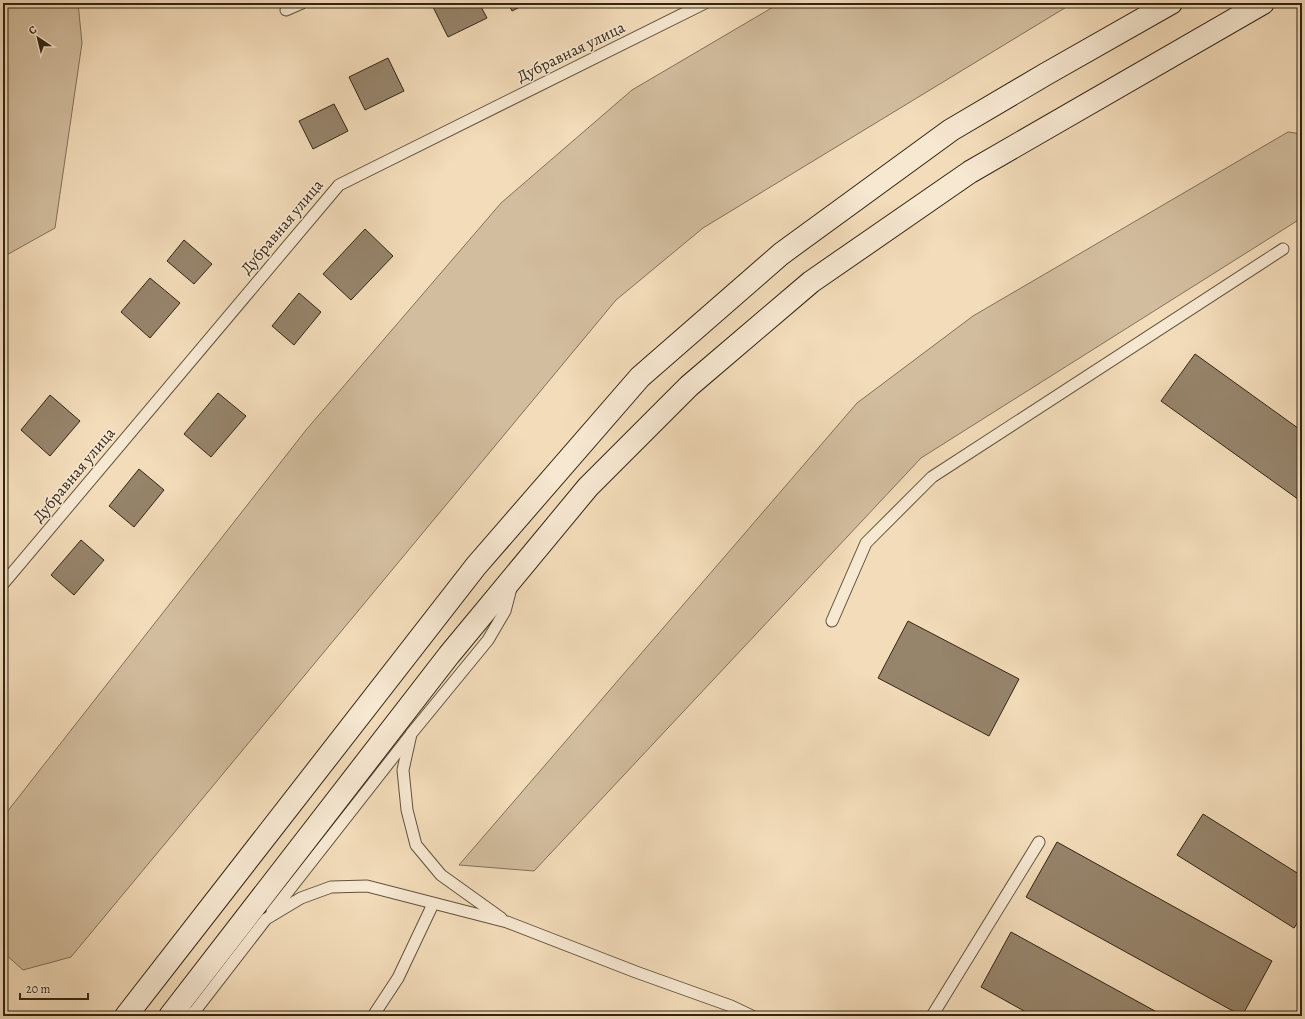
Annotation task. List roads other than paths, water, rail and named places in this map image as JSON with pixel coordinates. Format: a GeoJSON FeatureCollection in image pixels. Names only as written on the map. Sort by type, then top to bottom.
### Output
{"type":"FeatureCollection","features":[{"type":"Feature","properties":{"kind":"main road"},"geometry":{"type":"LineString","coordinates":[[126,1016],[476,566],[640,377],[781,254],[951,130],[1171,3]]}},
{"type":"Feature","properties":{"kind":"main road"},"geometry":{"type":"LineString","coordinates":[[170,1016],[448,655],[588,487],[689,386],[811,282],[970,172],[1263,3]]}},
{"type":"Feature","properties":{"kind":"lane"},"geometry":{"type":"LineString","coordinates":[[286,10],[302,3]]}},
{"type":"Feature","properties":{"kind":"lane","name":"Дубравная улица"},"geometry":{"type":"LineString","coordinates":[[3,584],[338,185],[705,3]]}},
{"type":"Feature","properties":{"kind":"lane"},"geometry":{"type":"LineString","coordinates":[[832,621],[866,543],[932,477],[1283,249]]}},
{"type":"Feature","properties":{"kind":"lane"},"geometry":{"type":"LineString","coordinates":[[189,1016],[195,1011],[411,734],[488,640],[505,611],[513,577]]}},
{"type":"Feature","properties":{"kind":"lane"},"geometry":{"type":"LineString","coordinates":[[411,734],[403,770],[407,810],[416,845],[441,875],[507,922]]}},
{"type":"Feature","properties":{"kind":"lane"},"geometry":{"type":"LineString","coordinates":[[932,1016],[1039,842]]}},
{"type":"Feature","properties":{"kind":"lane"},"geometry":{"type":"LineString","coordinates":[[266,919],[300,898],[331,887],[367,886],[507,922],[636,972],[731,1006],[752,1016]]}},
{"type":"Feature","properties":{"kind":"lane"},"geometry":{"type":"LineString","coordinates":[[373,1016],[398,978],[433,904]]}}]}
